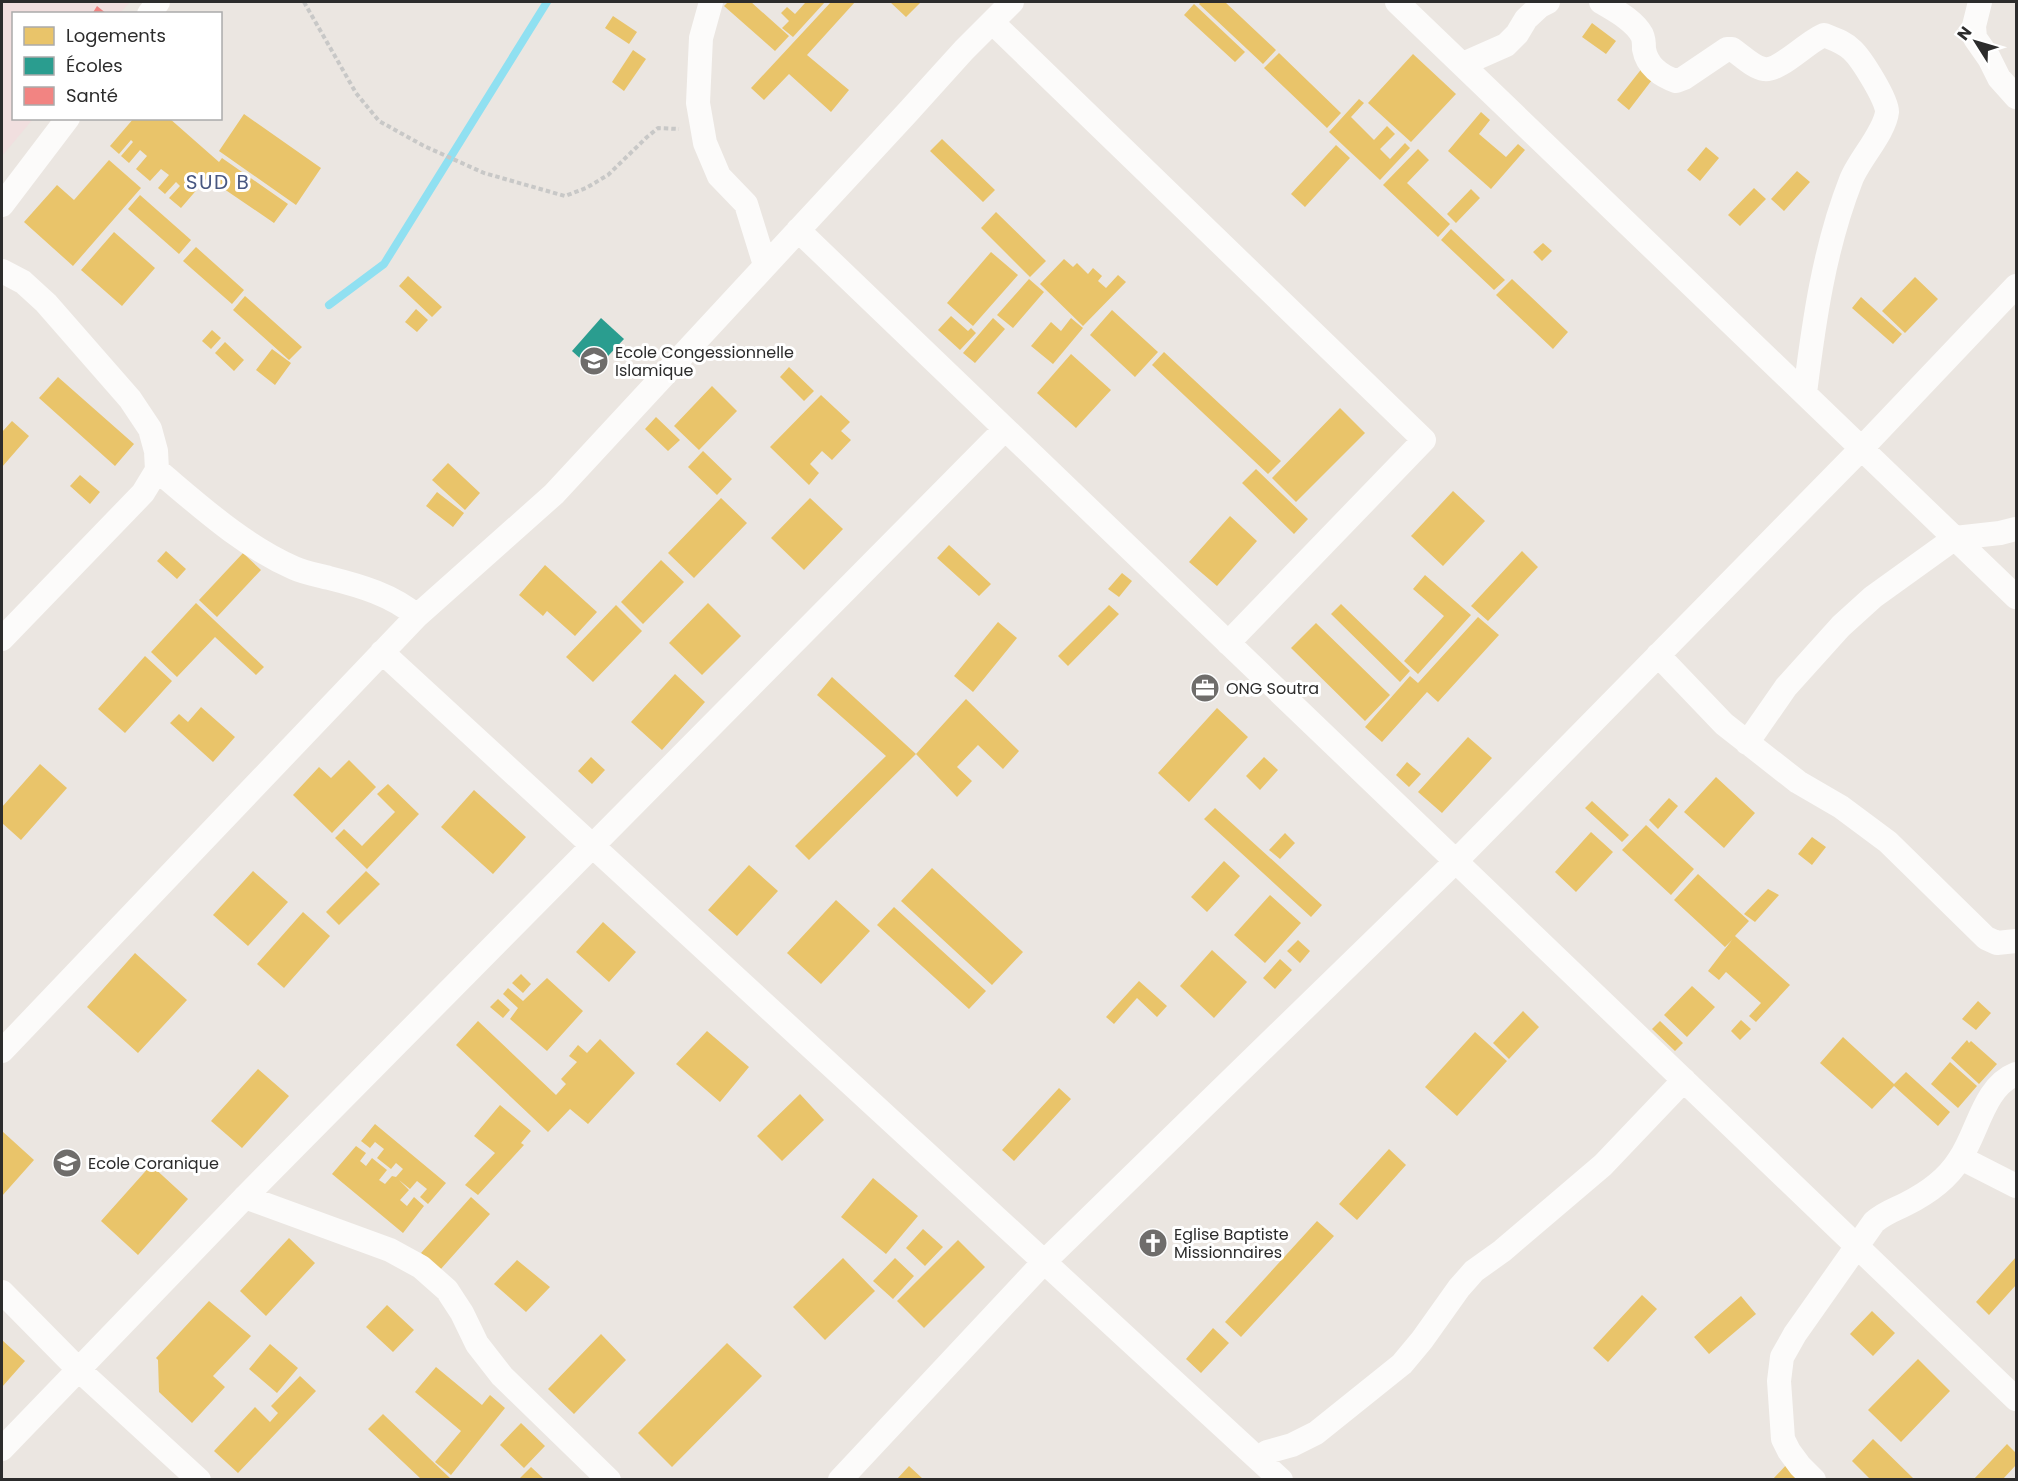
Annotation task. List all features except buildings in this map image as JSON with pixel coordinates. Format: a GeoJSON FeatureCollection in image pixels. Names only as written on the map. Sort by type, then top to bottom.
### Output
{"type":"FeatureCollection","features":[{"type":"Feature","properties":{"kind":"street"},"geometry":{"type":"LineString","coordinates":[[711,2],[701,38],[698,103],[705,143],[719,176],[746,204],[765,265]]}},
{"type":"Feature","properties":{"kind":"street"},"geometry":{"type":"LineString","coordinates":[[2,1051],[417,616],[554,494],[1011,2]]}},
{"type":"Feature","properties":{"kind":"street"},"geometry":{"type":"LineString","coordinates":[[1397,2],[2016,597]]}},
{"type":"Feature","properties":{"kind":"street"},"geometry":{"type":"LineString","coordinates":[[1463,64],[1506,45],[1517,34],[1526,19],[1548,2]]}},
{"type":"Feature","properties":{"kind":"street"},"geometry":{"type":"LineString","coordinates":[[1601,2],[1618,12],[1642,34],[1650,64],[1667,78],[1676,81],[1684,78],[1727,49],[1732,49],[1761,69],[1768,70],[1824,35],[1840,40],[1853,51],[1886,102],[1887,114],[1872,146],[1852,177],[1830,245],[1815,316],[1805,393]]}},
{"type":"Feature","properties":{"kind":"street"},"geometry":{"type":"LineString","coordinates":[[1980,2],[1974,27],[1975,38],[1999,78],[2016,97]]}},
{"type":"Feature","properties":{"kind":"street"},"geometry":{"type":"LineString","coordinates":[[992,22],[1424,440],[1228,643]]}},
{"type":"Feature","properties":{"kind":"street"},"geometry":{"type":"LineString","coordinates":[[2,205],[66,120]]}},
{"type":"Feature","properties":{"kind":"street"},"geometry":{"type":"LineString","coordinates":[[798,230],[2016,1399]]}},
{"type":"Feature","properties":{"kind":"street"},"geometry":{"type":"LineString","coordinates":[[2,271],[23,282],[46,303],[130,399],[150,429],[156,451],[157,470],[142,493],[2,639]]}},
{"type":"Feature","properties":{"kind":"street"},"geometry":{"type":"LineString","coordinates":[[840,1479],[865,1469],[1044,1262],[1456,861],[1862,448],[2016,286]]}},
{"type":"Feature","properties":{"kind":"street"},"geometry":{"type":"LineString","coordinates":[[2,1449],[245,1197],[1005,429]]}},
{"type":"Feature","properties":{"kind":"street"},"geometry":{"type":"LineString","coordinates":[[157,470],[237,536],[262,553],[297,570],[393,598],[417,616]]}},
{"type":"Feature","properties":{"kind":"street"},"geometry":{"type":"LineString","coordinates":[[1747,743],[1786,687],[1841,626],[1873,597],[1955,538],[2016,529]]}},
{"type":"Feature","properties":{"kind":"street"},"geometry":{"type":"LineString","coordinates":[[382,652],[1281,1479]]}},
{"type":"Feature","properties":{"kind":"street"},"geometry":{"type":"LineString","coordinates":[[1658,655],[1724,724],[1798,782],[1841,807],[1888,842],[1986,938],[1996,943],[2016,941]]}},
{"type":"Feature","properties":{"kind":"street"},"geometry":{"type":"LineString","coordinates":[[1814,1479],[1800,1466],[1783,1439],[1779,1381],[1782,1357],[1795,1334],[1858,1247],[1860,1240],[1881,1216],[1929,1189],[1953,1168],[1961,1158],[1991,1098],[2004,1080],[2016,1074]]}},
{"type":"Feature","properties":{"kind":"street"},"geometry":{"type":"LineString","coordinates":[[1262,1462],[1267,1452],[1292,1445],[1316,1433],[1402,1364],[1474,1270],[1502,1251],[1603,1164],[1684,1080]]}},
{"type":"Feature","properties":{"kind":"street"},"geometry":{"type":"LineString","coordinates":[[1961,1158],[2016,1186]]}},
{"type":"Feature","properties":{"kind":"street"},"geometry":{"type":"LineString","coordinates":[[245,1197],[390,1250],[421,1267],[447,1290],[462,1313],[477,1344],[502,1376],[609,1479]]}},
{"type":"Feature","properties":{"kind":"street"},"geometry":{"type":"LineString","coordinates":[[2,1292],[79,1370],[199,1479]]}},
{"type":"Feature","properties":{"kind":"path"},"geometry":{"type":"LineString","coordinates":[[304,2],[356,93],[379,121],[424,146],[484,173],[565,196],[586,188],[608,175],[658,128],[703,132]]}},
{"type":"Feature","properties":{"kind":"shaded area"},"geometry":{"type":"Polygon","coordinates":[[[2,2],[130,2],[121,12],[12,12],[12,120],[32,120],[2,156],[2,2]]]}},
{"type":"Feature","properties":{"kind":"waterway"},"geometry":{"type":"LineString","coordinates":[[329,305],[384,264],[547,2]]}},
{"type":"Feature","properties":{"kind":"place","name":"Ecole Congessionnelle Islamique"},"geometry":{"type":"Point","coordinates":[594,361]}},
{"type":"Feature","properties":{"kind":"place","name":"ONG Soutra"},"geometry":{"type":"Point","coordinates":[1205,688]}},
{"type":"Feature","properties":{"kind":"place","name":"Ecole Coranique"},"geometry":{"type":"Point","coordinates":[67,1163]}},
{"type":"Feature","properties":{"kind":"place","name":"Eglise Baptiste Missionnaires"},"geometry":{"type":"Point","coordinates":[1153,1243]}},
{"type":"Feature","properties":{"kind":"district","name":"SUD B"},"geometry":{"type":"Point","coordinates":[218,182]}}]}
